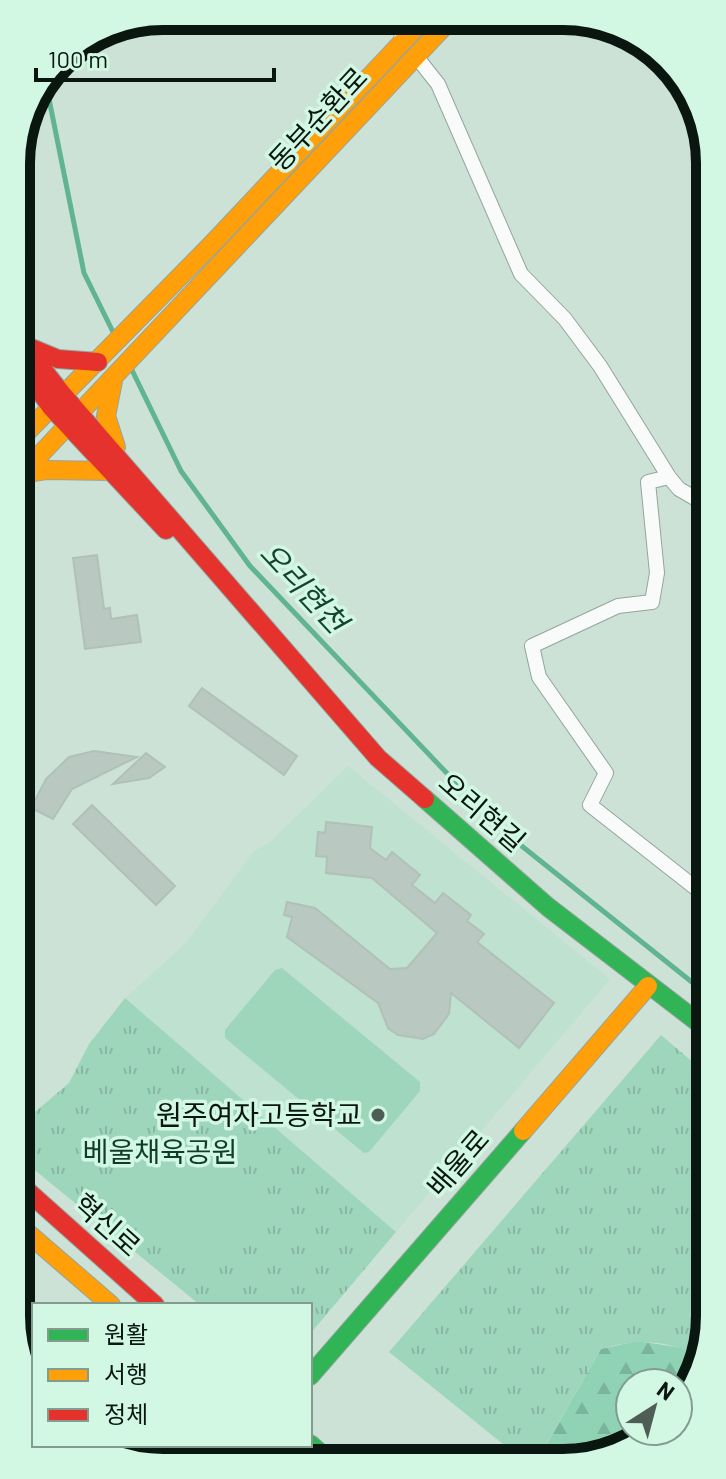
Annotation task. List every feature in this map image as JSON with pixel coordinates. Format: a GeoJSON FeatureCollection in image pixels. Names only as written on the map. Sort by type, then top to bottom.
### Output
{"type":"FeatureCollection","features":[{"type":"Feature","properties":{"kind":"street"},"geometry":{"type":"LineString","coordinates":[[405,30],[408,48],[438,84],[521,274],[565,319],[600,366],[669,477],[679,489],[696,499]]}},
{"type":"Feature","properties":{"kind":"street","name":"동부순환로"},"geometry":{"type":"LineString","coordinates":[[114,379],[227,259],[408,48],[418,30]]}},
{"type":"Feature","properties":{"kind":"street","name":"동부순환로"},"geometry":{"type":"LineString","coordinates":[[98,362],[408,48],[434,30]]}},
{"type":"Feature","properties":{"kind":"street"},"geometry":{"type":"LineString","coordinates":[[30,347],[42,355],[77,363],[98,362]]}},
{"type":"Feature","properties":{"kind":"street"},"geometry":{"type":"LineString","coordinates":[[30,356],[57,401]]}},
{"type":"Feature","properties":{"kind":"street"},"geometry":{"type":"LineString","coordinates":[[30,429],[98,362]]}},
{"type":"Feature","properties":{"kind":"street"},"geometry":{"type":"LineString","coordinates":[[30,373],[57,401]]}},
{"type":"Feature","properties":{"kind":"street"},"geometry":{"type":"LineString","coordinates":[[30,465],[114,379]]}},
{"type":"Feature","properties":{"kind":"street"},"geometry":{"type":"LineString","coordinates":[[30,473],[114,462],[106,416],[114,379]]}},
{"type":"Feature","properties":{"kind":"street","name":"오리현길"},"geometry":{"type":"LineString","coordinates":[[57,401],[114,462],[229,597],[246,608],[378,758],[548,907],[696,1021]]}},
{"type":"Feature","properties":{"kind":"street"},"geometry":{"type":"LineString","coordinates":[[669,477],[648,482],[657,573],[652,602],[618,606],[532,646],[539,677],[606,773],[590,805],[696,888]]}},
{"type":"Feature","properties":{"kind":"street","name":"배울로"},"geometry":{"type":"LineString","coordinates":[[312,1374],[648,986]]}},
{"type":"Feature","properties":{"kind":"street","name":"혁신로"},"geometry":{"type":"LineString","coordinates":[[30,1193],[153,1303]]}},
{"type":"Feature","properties":{"kind":"street","name":"혁신로"},"geometry":{"type":"LineString","coordinates":[[30,1235],[109,1303]]}},
{"type":"Feature","properties":{"kind":"shaded area","name":"원주여자고등학교"},"geometry":{"type":"Polygon","coordinates":[[[348,766],[610,979],[396,1232],[125,998],[185,944],[254,851],[270,842],[348,766]]]}},
{"type":"Feature","properties":{"kind":"green space"},"geometry":{"type":"Polygon","coordinates":[[[282,968],[420,1082],[420,1091],[369,1152],[364,1153],[225,1038],[225,1030],[275,970],[282,968]]]}},
{"type":"Feature","properties":{"kind":"green space","name":"베울채육공원"},"geometry":{"type":"Polygon","coordinates":[[[125,998],[396,1232],[312,1332],[312,1303],[198,1303],[30,1166],[30,1116],[69,1083],[89,1044],[125,998]]]}},
{"type":"Feature","properties":{"kind":"green space"},"geometry":{"type":"Polygon","coordinates":[[[661,1035],[696,1065],[696,1325],[690,1353],[651,1342],[601,1349],[544,1449],[509,1449],[389,1352],[661,1035]]]}},
{"type":"Feature","properties":{"kind":"green space"},"geometry":{"type":"Polygon","coordinates":[[[161,1124],[266,1211],[213,1276],[108,1189],[161,1124]]]}},
{"type":"Feature","properties":{"kind":"green space"},"geometry":{"type":"Polygon","coordinates":[[[637,1341],[683,1348],[691,1353],[686,1367],[614,1367],[614,1438],[580,1448],[544,1449],[601,1349],[637,1341]]]}},
{"type":"Feature","properties":{"kind":"building"},"geometry":{"type":"Polygon","coordinates":[[[97,555],[104,609],[110,608],[111,619],[137,615],[141,642],[85,649],[73,558],[97,555]]]}},
{"type":"Feature","properties":{"kind":"building"},"geometry":{"type":"Polygon","coordinates":[[[202,688],[297,756],[284,775],[189,706],[202,688]]]}},
{"type":"Feature","properties":{"kind":"building"},"geometry":{"type":"Polygon","coordinates":[[[94,751],[137,757],[72,789],[53,819],[31,808],[46,779],[69,757],[94,751]]]}},
{"type":"Feature","properties":{"kind":"building"},"geometry":{"type":"Polygon","coordinates":[[[146,753],[165,767],[149,778],[113,784],[146,753]]]}},
{"type":"Feature","properties":{"kind":"building"},"geometry":{"type":"Polygon","coordinates":[[[92,805],[175,886],[156,905],[73,824],[92,805]]]}},
{"type":"Feature","properties":{"kind":"building","name":"원주여자고등학교"},"geometry":{"type":"Polygon","coordinates":[[[326,822],[372,827],[370,848],[386,860],[392,852],[420,875],[412,885],[435,903],[443,893],[471,915],[467,921],[484,934],[477,942],[554,1003],[519,1048],[451,993],[449,1014],[434,1034],[423,1039],[398,1035],[388,1028],[378,1003],[287,937],[292,917],[284,915],[287,902],[315,908],[390,969],[407,968],[437,933],[372,878],[326,873],[327,857],[316,856],[318,832],[325,833],[326,822]]]}},
{"type":"Feature","properties":{"kind":"waterway","name":"오리현천"},"geometry":{"type":"LineString","coordinates":[[49,97],[84,273],[115,336]]}},
{"type":"Feature","properties":{"kind":"waterway","name":"오리현천"},"geometry":{"type":"LineString","coordinates":[[130,366],[181,471],[250,566],[498,827],[696,985]]}},
{"type":"Feature","properties":{"kind":"traffic: fast"},"geometry":{"type":"LineString","coordinates":[[425,799],[548,907],[696,1021]]}},
{"type":"Feature","properties":{"kind":"traffic: fast"},"geometry":{"type":"LineString","coordinates":[[312,1374],[523,1131]]}},
{"type":"Feature","properties":{"kind":"traffic: fast"},"geometry":{"type":"LineString","coordinates":[[312,1446],[316,1449]]}},
{"type":"Feature","properties":{"kind":"traffic: slow"},"geometry":{"type":"LineString","coordinates":[[30,429],[212,244],[414,30]]}},
{"type":"Feature","properties":{"kind":"traffic: slow"},"geometry":{"type":"LineString","coordinates":[[30,465],[441,30]]}},
{"type":"Feature","properties":{"kind":"traffic: slow"},"geometry":{"type":"LineString","coordinates":[[113,381],[106,416],[116,447]]}},
{"type":"Feature","properties":{"kind":"traffic: slow"},"geometry":{"type":"LineString","coordinates":[[30,473],[110,471]]}},
{"type":"Feature","properties":{"kind":"traffic: slow"},"geometry":{"type":"LineString","coordinates":[[523,1131],[648,986]]}},
{"type":"Feature","properties":{"kind":"traffic: slow"},"geometry":{"type":"LineString","coordinates":[[30,1235],[109,1303]]}},
{"type":"Feature","properties":{"kind":"traffic: jam"},"geometry":{"type":"LineString","coordinates":[[30,347],[58,359],[98,362]]}},
{"type":"Feature","properties":{"kind":"traffic: jam"},"geometry":{"type":"LineString","coordinates":[[30,353],[378,758],[425,799]]}},
{"type":"Feature","properties":{"kind":"traffic: jam"},"geometry":{"type":"LineString","coordinates":[[30,378],[51,407],[166,530]]}},
{"type":"Feature","properties":{"kind":"traffic: jam"},"geometry":{"type":"LineString","coordinates":[[30,1193],[153,1303]]}},
{"type":"Feature","properties":{"kind":"place","name":"원주여자고등학교"},"geometry":{"type":"Point","coordinates":[378,1115]}}]}
